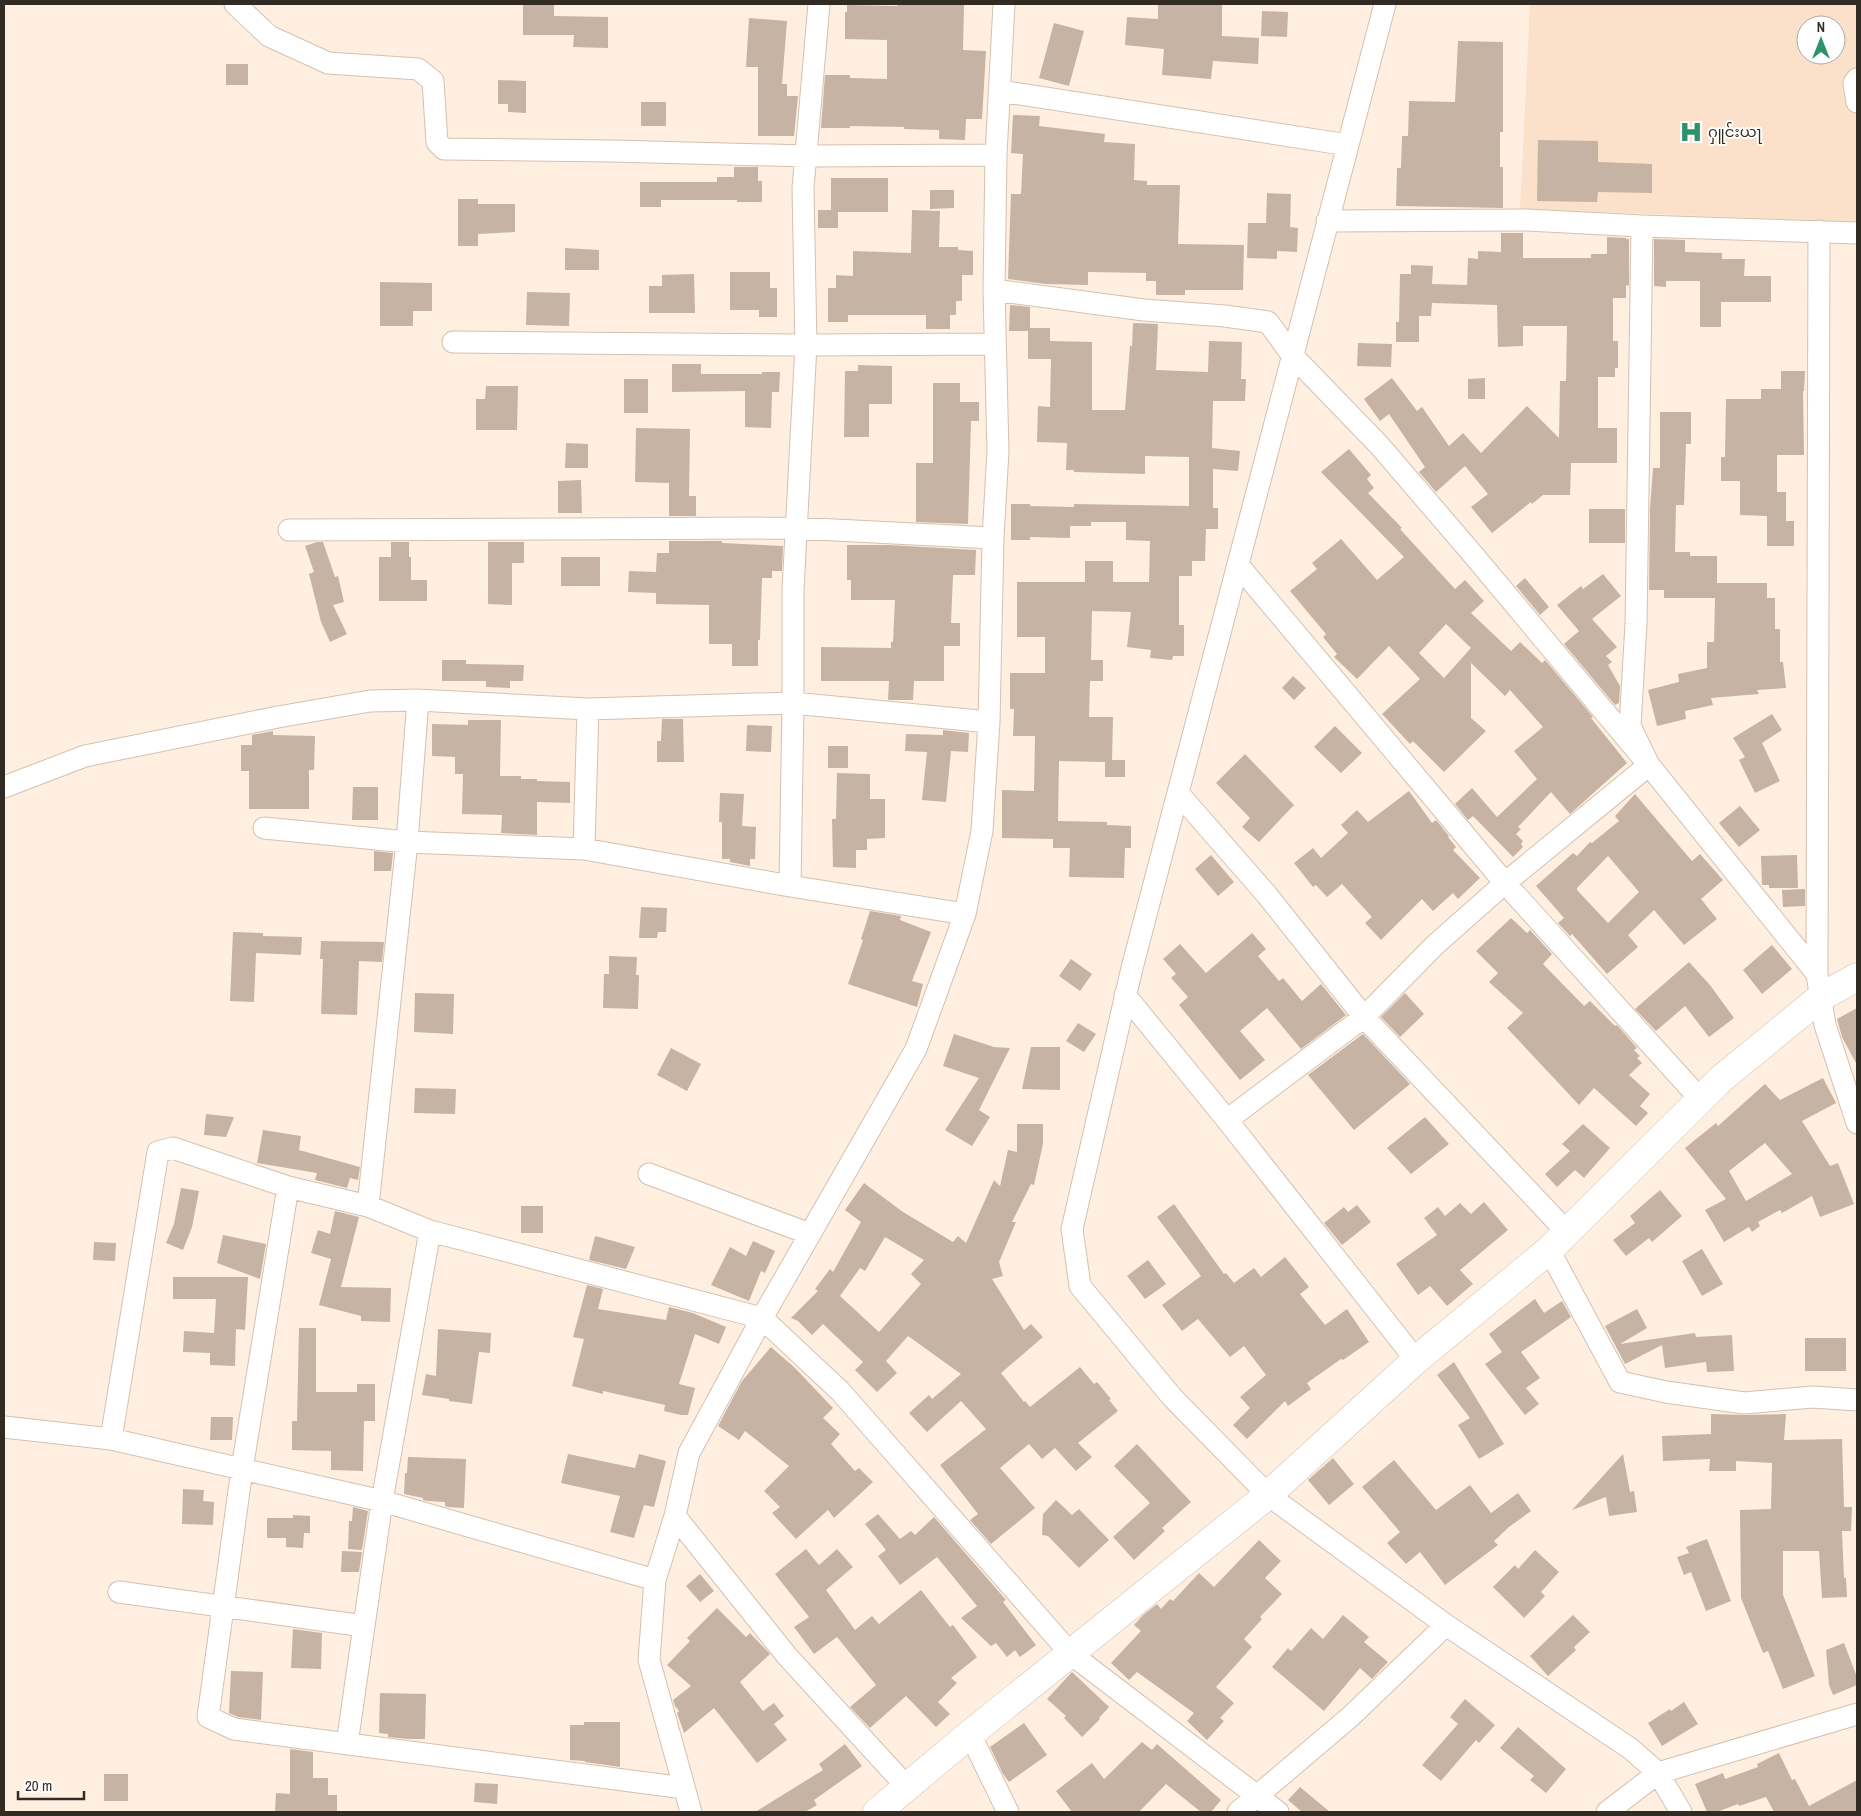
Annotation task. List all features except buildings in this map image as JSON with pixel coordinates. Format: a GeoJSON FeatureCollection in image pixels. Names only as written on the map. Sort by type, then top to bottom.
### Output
{"type":"FeatureCollection","features":[{"type":"Feature","properties":{"kind":"highway"},"geometry":{"type":"LineString","coordinates":[[877,1812],[970,1734],[1268,1495],[1416,1360],[1558,1241],[1721,1079],[1819,986],[1857,977]]}},
{"type":"Feature","properties":{"kind":"street"},"geometry":{"type":"LineString","coordinates":[[235,4],[269,36],[328,63],[418,69],[433,81],[437,142],[444,150],[613,150],[806,156],[996,155]]}},
{"type":"Feature","properties":{"kind":"street"},"geometry":{"type":"LineString","coordinates":[[790,886],[794,703],[793,590],[806,345],[804,188],[819,4]]}},
{"type":"Feature","properties":{"kind":"street"},"geometry":{"type":"LineString","coordinates":[[691,1812],[649,1660],[655,1580],[675,1516],[689,1453],[762,1318],[916,1049],[965,914],[982,831],[989,722],[993,538],[998,451],[994,290],[996,155],[1004,4]]}},
{"type":"Feature","properties":{"kind":"street"},"geometry":{"type":"LineString","coordinates":[[1386,4],[1292,355],[1239,566],[1125,995],[1072,1229],[1080,1286],[1172,1398],[1268,1495],[1446,1625],[1631,1749],[1658,1774],[1681,1812]]}},
{"type":"Feature","properties":{"kind":"street"},"geometry":{"type":"LineString","coordinates":[[1857,79],[1854,83],[1857,102]]}},
{"type":"Feature","properties":{"kind":"street"},"geometry":{"type":"LineString","coordinates":[[1000,92],[1348,145]]}},
{"type":"Feature","properties":{"kind":"street"},"geometry":{"type":"LineString","coordinates":[[1328,221],[1527,220],[1857,233]]}},
{"type":"Feature","properties":{"kind":"street"},"geometry":{"type":"LineString","coordinates":[[1642,226],[1636,624],[1630,726],[1649,765]]}},
{"type":"Feature","properties":{"kind":"street"},"geometry":{"type":"LineString","coordinates":[[1819,231],[1819,986],[1825,1026],[1857,1123]]}},
{"type":"Feature","properties":{"kind":"street"},"geometry":{"type":"LineString","coordinates":[[994,290],[1144,310],[1225,316],[1268,322],[1292,355],[1379,445],[1649,765],[1819,986]]}},
{"type":"Feature","properties":{"kind":"street"},"geometry":{"type":"LineString","coordinates":[[453,342],[806,345],[995,344]]}},
{"type":"Feature","properties":{"kind":"street"},"geometry":{"type":"LineString","coordinates":[[289,530],[795,528],[993,538]]}},
{"type":"Feature","properties":{"kind":"street"},"geometry":{"type":"LineString","coordinates":[[1239,566],[1505,883],[1701,1100]]}},
{"type":"Feature","properties":{"kind":"street"},"geometry":{"type":"LineString","coordinates":[[4,787],[85,756],[278,717],[370,701],[418,700],[588,708],[794,703],[989,722]]}},
{"type":"Feature","properties":{"kind":"street"},"geometry":{"type":"LineString","coordinates":[[368,1206],[407,842],[418,700]]}},
{"type":"Feature","properties":{"kind":"street"},"geometry":{"type":"LineString","coordinates":[[584,849],[588,708]]}},
{"type":"Feature","properties":{"kind":"street"},"geometry":{"type":"LineString","coordinates":[[1227,1120],[1364,1017],[1435,946],[1505,883],[1649,765]]}},
{"type":"Feature","properties":{"kind":"street"},"geometry":{"type":"LineString","coordinates":[[1178,793],[1267,895],[1364,1017],[1558,1241],[1620,1382],[1666,1392],[1744,1403],[1813,1397],[1857,1400]]}},
{"type":"Feature","properties":{"kind":"street"},"geometry":{"type":"LineString","coordinates":[[264,828],[407,842],[584,849],[790,886],[965,914]]}},
{"type":"Feature","properties":{"kind":"street"},"geometry":{"type":"LineString","coordinates":[[1125,995],[1227,1120],[1416,1360]]}},
{"type":"Feature","properties":{"kind":"street"},"geometry":{"type":"LineString","coordinates":[[111,1438],[158,1152],[174,1148],[288,1187],[368,1206],[430,1231],[762,1318],[840,1391],[1071,1654],[1278,1812]]}},
{"type":"Feature","properties":{"kind":"street"},"geometry":{"type":"LineString","coordinates":[[649,1174],[810,1234]]}},
{"type":"Feature","properties":{"kind":"street"},"geometry":{"type":"LineString","coordinates":[[288,1187],[242,1469],[208,1717],[234,1729],[684,1788]]}},
{"type":"Feature","properties":{"kind":"street"},"geometry":{"type":"LineString","coordinates":[[347,1744],[382,1500],[430,1231]]}},
{"type":"Feature","properties":{"kind":"street"},"geometry":{"type":"LineString","coordinates":[[4,1426],[111,1438],[382,1500],[655,1580]]}},
{"type":"Feature","properties":{"kind":"street"},"geometry":{"type":"LineString","coordinates":[[675,1516],[787,1656],[907,1787]]}},
{"type":"Feature","properties":{"kind":"street"},"geometry":{"type":"LineString","coordinates":[[120,1592],[364,1626]]}},
{"type":"Feature","properties":{"kind":"street"},"geometry":{"type":"LineString","coordinates":[[1238,1812],[1350,1717],[1446,1625]]}},
{"type":"Feature","properties":{"kind":"street"},"geometry":{"type":"LineString","coordinates":[[1608,1812],[1658,1774],[1857,1714]]}},
{"type":"Feature","properties":{"kind":"street"},"geometry":{"type":"LineString","coordinates":[[970,1734],[1008,1812]]}},
{"type":"Feature","properties":{"kind":"shaded area","name":"ႁူင်းယႃ"},"geometry":{"type":"Polygon","coordinates":[[[1530,4],[1857,4],[1857,222],[1520,209],[1530,4]]]}},
{"type":"Feature","properties":{"kind":"place","name":"ႁူင်းယႃ"},"geometry":{"type":"Point","coordinates":[1691,132]}}]}
